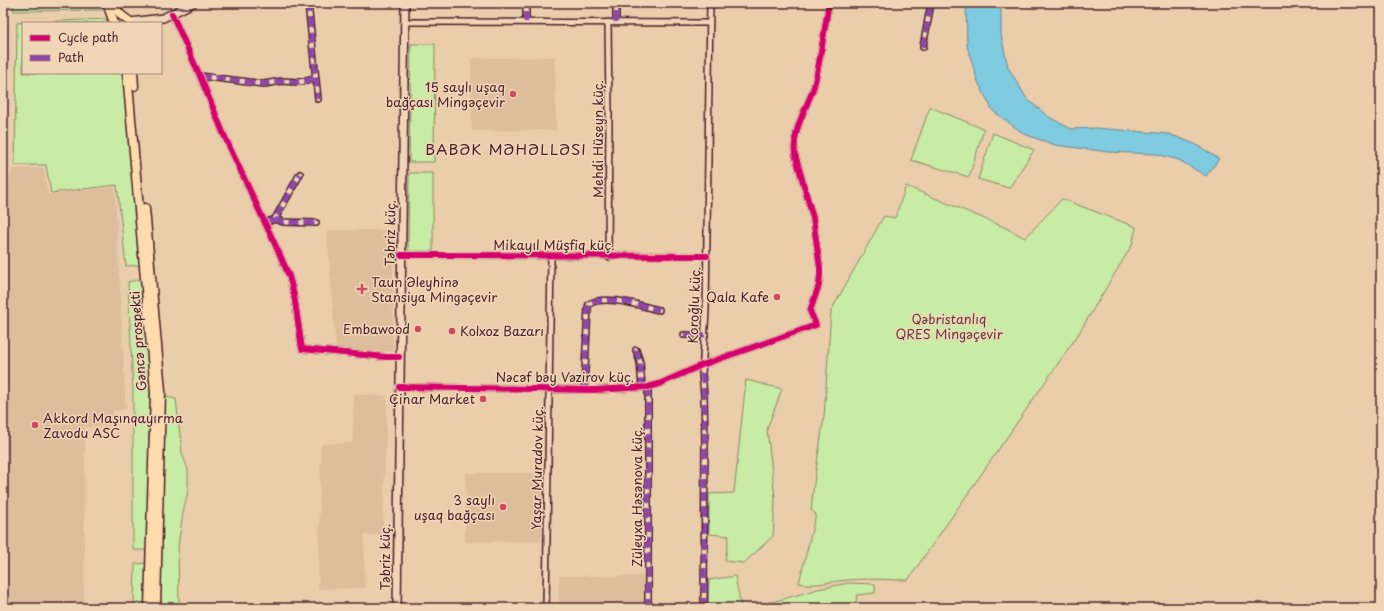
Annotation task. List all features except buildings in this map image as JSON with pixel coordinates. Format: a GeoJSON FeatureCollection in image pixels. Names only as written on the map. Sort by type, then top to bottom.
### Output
{"type":"FeatureCollection","features":[{"type":"Feature","properties":{"kind":"main road"},"geometry":{"type":"LineString","coordinates":[[107,3],[114,22]]}},
{"type":"Feature","properties":{"kind":"main road"},"geometry":{"type":"LineString","coordinates":[[111,3],[129,22]]}},
{"type":"Feature","properties":{"kind":"main road"},"geometry":{"type":"LineString","coordinates":[[157,22],[193,3]]}},
{"type":"Feature","properties":{"kind":"main road","name":"Təbriz küç."},"geometry":{"type":"LineString","coordinates":[[397,608],[399,357],[405,3]]}},
{"type":"Feature","properties":{"kind":"main road"},"geometry":{"type":"LineString","coordinates":[[137,22],[163,18]]}},
{"type":"Feature","properties":{"kind":"main road","name":"Gəncə prospekti"},"geometry":{"type":"LineString","coordinates":[[127,74],[155,392],[149,608]]}},
{"type":"Feature","properties":{"kind":"main road","name":"Gəncə prospekti"},"geometry":{"type":"LineString","coordinates":[[133,74],[160,374],[156,608]]}},
{"type":"Feature","properties":{"kind":"street"},"geometry":{"type":"LineString","coordinates":[[308,3],[318,99]]}},
{"type":"Feature","properties":{"kind":"street"},"geometry":{"type":"LineString","coordinates":[[526,3],[526,22]]}},
{"type":"Feature","properties":{"kind":"street"},"geometry":{"type":"LineString","coordinates":[[616,3],[616,22]]}},
{"type":"Feature","properties":{"kind":"street","name":"Koroğlu küç."},"geometry":{"type":"LineString","coordinates":[[704,608],[705,438],[702,365],[705,335],[710,3]]}},
{"type":"Feature","properties":{"kind":"street","name":"Nəcəf bəy Vəzirov küç."},"geometry":{"type":"LineString","coordinates":[[399,387],[584,390],[642,387],[660,384],[702,365],[816,325],[810,311],[819,285],[820,268],[813,218],[795,154],[794,144],[798,125],[813,86],[828,3]]}},
{"type":"Feature","properties":{"kind":"street"},"geometry":{"type":"LineString","coordinates":[[923,46],[931,3]]}},
{"type":"Feature","properties":{"kind":"street"},"geometry":{"type":"LineString","coordinates":[[172,14],[200,76],[224,135],[289,276],[294,295],[302,349],[399,357]]}},
{"type":"Feature","properties":{"kind":"street"},"geometry":{"type":"LineString","coordinates":[[404,22],[710,23]]}},
{"type":"Feature","properties":{"kind":"street","name":"Mehdi Hüseyn küç."},"geometry":{"type":"LineString","coordinates":[[608,22],[608,257]]}},
{"type":"Feature","properties":{"kind":"street"},"geometry":{"type":"LineString","coordinates":[[200,76],[264,84],[282,81],[307,81],[315,77]]}},
{"type":"Feature","properties":{"kind":"street"},"geometry":{"type":"LineString","coordinates":[[265,223],[275,219],[300,174]]}},
{"type":"Feature","properties":{"kind":"street"},"geometry":{"type":"LineString","coordinates":[[275,219],[283,222],[316,223]]}},
{"type":"Feature","properties":{"kind":"street","name":"Mikayıl Müşfiq küç."},"geometry":{"type":"LineString","coordinates":[[401,255],[608,257],[706,256]]}},
{"type":"Feature","properties":{"kind":"street","name":"Yaşar Muradov küç."},"geometry":{"type":"LineString","coordinates":[[546,608],[551,256]]}},
{"type":"Feature","properties":{"kind":"street"},"geometry":{"type":"LineString","coordinates":[[584,390],[589,304],[599,301],[614,300],[659,310]]}},
{"type":"Feature","properties":{"kind":"street"},"geometry":{"type":"LineString","coordinates":[[684,335],[705,335]]}},
{"type":"Feature","properties":{"kind":"street"},"geometry":{"type":"LineString","coordinates":[[636,350],[640,362],[642,387]]}},
{"type":"Feature","properties":{"kind":"street","name":"Züleyxa Həsənova küç."},"geometry":{"type":"LineString","coordinates":[[648,386],[648,608]]}},
{"type":"Feature","properties":{"kind":"shaded area","name":"15 saylı uşaq bağçası Mingəçevir"},"geometry":{"type":"Polygon","coordinates":[[[555,57],[556,130],[472,131],[471,58],[555,57]]]}},
{"type":"Feature","properties":{"kind":"shaded area"},"geometry":{"type":"Polygon","coordinates":[[[44,168],[48,195],[115,187],[126,409],[113,411],[113,426],[85,427],[84,608],[3,608],[3,200],[12,169],[44,168]]]}},
{"type":"Feature","properties":{"kind":"shaded area","name":"Taun Əleyhinə Stansiya Mingəçevir"},"geometry":{"type":"Polygon","coordinates":[[[327,230],[393,230],[393,352],[336,349],[327,230]]]}},
{"type":"Feature","properties":{"kind":"shaded area"},"geometry":{"type":"Polygon","coordinates":[[[354,394],[387,396],[383,535],[364,535],[365,588],[318,589],[321,444],[352,443],[354,394]]]}},
{"type":"Feature","properties":{"kind":"shaded area","name":"3 saylı uşaq bağçası"},"geometry":{"type":"Polygon","coordinates":[[[466,473],[542,473],[542,541],[465,542],[466,473]]]}},
{"type":"Feature","properties":{"kind":"shaded area"},"geometry":{"type":"Polygon","coordinates":[[[559,576],[644,576],[644,608],[559,608],[559,576]]]}},
{"type":"Feature","properties":{"kind":"green space"},"geometry":{"type":"Polygon","coordinates":[[[13,3],[100,3],[103,10],[14,11],[13,3]]]}},
{"type":"Feature","properties":{"kind":"green space"},"geometry":{"type":"Polygon","coordinates":[[[106,19],[108,22],[39,22],[106,19]]]}},
{"type":"Feature","properties":{"kind":"green space"},"geometry":{"type":"Polygon","coordinates":[[[17,23],[22,23],[22,74],[122,74],[126,84],[142,265],[126,266],[117,185],[51,193],[46,165],[15,165],[17,23]]]}},
{"type":"Feature","properties":{"kind":"green space"},"geometry":{"type":"Polygon","coordinates":[[[411,44],[435,44],[434,162],[409,162],[411,44]]]}},
{"type":"Feature","properties":{"kind":"green space"},"geometry":{"type":"Polygon","coordinates":[[[930,107],[984,129],[969,177],[911,160],[930,107]]]}},
{"type":"Feature","properties":{"kind":"green space"},"geometry":{"type":"Polygon","coordinates":[[[993,133],[1034,150],[1009,188],[978,179],[993,133]]]}},
{"type":"Feature","properties":{"kind":"green space"},"geometry":{"type":"Polygon","coordinates":[[[409,173],[433,173],[433,251],[408,251],[409,173]]]}},
{"type":"Feature","properties":{"kind":"green space","name":"Qəbristanlıq QRES Mingəçevir"},"geometry":{"type":"Polygon","coordinates":[[[906,186],[1004,227],[1025,238],[1062,199],[1136,227],[1132,245],[1077,336],[908,580],[863,579],[817,584],[799,583],[816,514],[811,510],[824,417],[831,311],[884,216],[895,218],[906,186]]]}},
{"type":"Feature","properties":{"kind":"green space"},"geometry":{"type":"Polygon","coordinates":[[[142,279],[150,389],[147,550],[133,550],[133,390],[128,282],[142,279]]]}},
{"type":"Feature","properties":{"kind":"green space"},"geometry":{"type":"Polygon","coordinates":[[[746,380],[782,389],[767,429],[775,498],[773,536],[744,563],[725,561],[729,536],[709,534],[709,494],[734,493],[746,380]]]}},
{"type":"Feature","properties":{"kind":"green space"},"geometry":{"type":"Polygon","coordinates":[[[165,397],[176,399],[182,453],[188,470],[188,491],[178,546],[179,608],[160,608],[165,397]]]}},
{"type":"Feature","properties":{"kind":"green space"},"geometry":{"type":"Polygon","coordinates":[[[147,563],[146,608],[134,608],[135,564],[147,563]]]}},
{"type":"Feature","properties":{"kind":"green space"},"geometry":{"type":"Polygon","coordinates":[[[735,576],[741,607],[776,601],[818,589],[848,583],[875,584],[875,593],[857,595],[855,608],[708,608],[709,580],[735,576]]]}},
{"type":"Feature","properties":{"kind":"water"},"geometry":{"type":"Polygon","coordinates":[[[966,3],[1001,3],[1001,35],[1008,67],[1027,99],[1049,117],[1071,129],[1096,128],[1169,134],[1195,144],[1219,159],[1206,176],[1179,160],[1156,154],[1108,152],[1055,145],[1024,134],[993,111],[978,82],[967,46],[966,3]]]}},
{"type":"Feature","properties":{"kind":"marked path"},"geometry":{"type":"LineString","coordinates":[[308,3],[318,99]]}},
{"type":"Feature","properties":{"kind":"marked path"},"geometry":{"type":"LineString","coordinates":[[526,3],[526,22]]}},
{"type":"Feature","properties":{"kind":"marked path"},"geometry":{"type":"LineString","coordinates":[[616,3],[616,22]]}},
{"type":"Feature","properties":{"kind":"marked path"},"geometry":{"type":"LineString","coordinates":[[923,47],[931,3]]}},
{"type":"Feature","properties":{"kind":"marked path"},"geometry":{"type":"LineString","coordinates":[[200,76],[264,84],[282,81],[307,81],[315,77]]}},
{"type":"Feature","properties":{"kind":"marked path"},"geometry":{"type":"LineString","coordinates":[[265,223],[275,219],[300,174]]}},
{"type":"Feature","properties":{"kind":"marked path"},"geometry":{"type":"LineString","coordinates":[[275,219],[283,222],[316,223]]}},
{"type":"Feature","properties":{"kind":"marked path"},"geometry":{"type":"LineString","coordinates":[[584,390],[589,304],[596,301],[614,300],[659,310]]}},
{"type":"Feature","properties":{"kind":"marked path"},"geometry":{"type":"LineString","coordinates":[[684,335],[705,335]]}},
{"type":"Feature","properties":{"kind":"marked path"},"geometry":{"type":"LineString","coordinates":[[636,350],[640,362],[642,387]]}},
{"type":"Feature","properties":{"kind":"marked path"},"geometry":{"type":"LineString","coordinates":[[704,608],[705,445],[702,365],[705,364]]}},
{"type":"Feature","properties":{"kind":"marked path"},"geometry":{"type":"LineString","coordinates":[[648,387],[648,608]]}},
{"type":"Feature","properties":{"kind":"cycle path"},"geometry":{"type":"LineString","coordinates":[[399,387],[594,390],[648,387],[659,384],[702,365],[816,325],[810,311],[819,285],[820,268],[813,218],[795,154],[795,145],[798,127],[814,86],[821,55],[829,3]]}},
{"type":"Feature","properties":{"kind":"cycle path"},"geometry":{"type":"LineString","coordinates":[[172,14],[200,76],[224,135],[289,276],[294,295],[302,349],[399,357]]}},
{"type":"Feature","properties":{"kind":"cycle path"},"geometry":{"type":"LineString","coordinates":[[401,255],[707,256]]}},
{"type":"Feature","properties":{"kind":"place","name":"15 saylı uşaq bağçası Mingəçevir"},"geometry":{"type":"Point","coordinates":[513,94]}},
{"type":"Feature","properties":{"kind":"place","name":"Taun Əleyhinə Stansiya Mingəçevir"},"geometry":{"type":"Point","coordinates":[362,289]}},
{"type":"Feature","properties":{"kind":"place","name":"Qala Kafe"},"geometry":{"type":"Point","coordinates":[777,297]}},
{"type":"Feature","properties":{"kind":"place","name":"Embawood"},"geometry":{"type":"Point","coordinates":[418,329]}},
{"type":"Feature","properties":{"kind":"place","name":"Kolxoz Bazarı"},"geometry":{"type":"Point","coordinates":[452,331]}},
{"type":"Feature","properties":{"kind":"place","name":"Çinar Market"},"geometry":{"type":"Point","coordinates":[483,399]}},
{"type":"Feature","properties":{"kind":"place","name":"Akkord Maşınqayırma Zavodu ASC"},"geometry":{"type":"Point","coordinates":[35,425]}},
{"type":"Feature","properties":{"kind":"place","name":"3 saylı uşaq bağçası"},"geometry":{"type":"Point","coordinates":[503,507]}},
{"type":"Feature","properties":{"kind":"district","name":"BABƏK MƏHƏLLƏSI"},"geometry":{"type":"Point","coordinates":[506,150]}}]}
